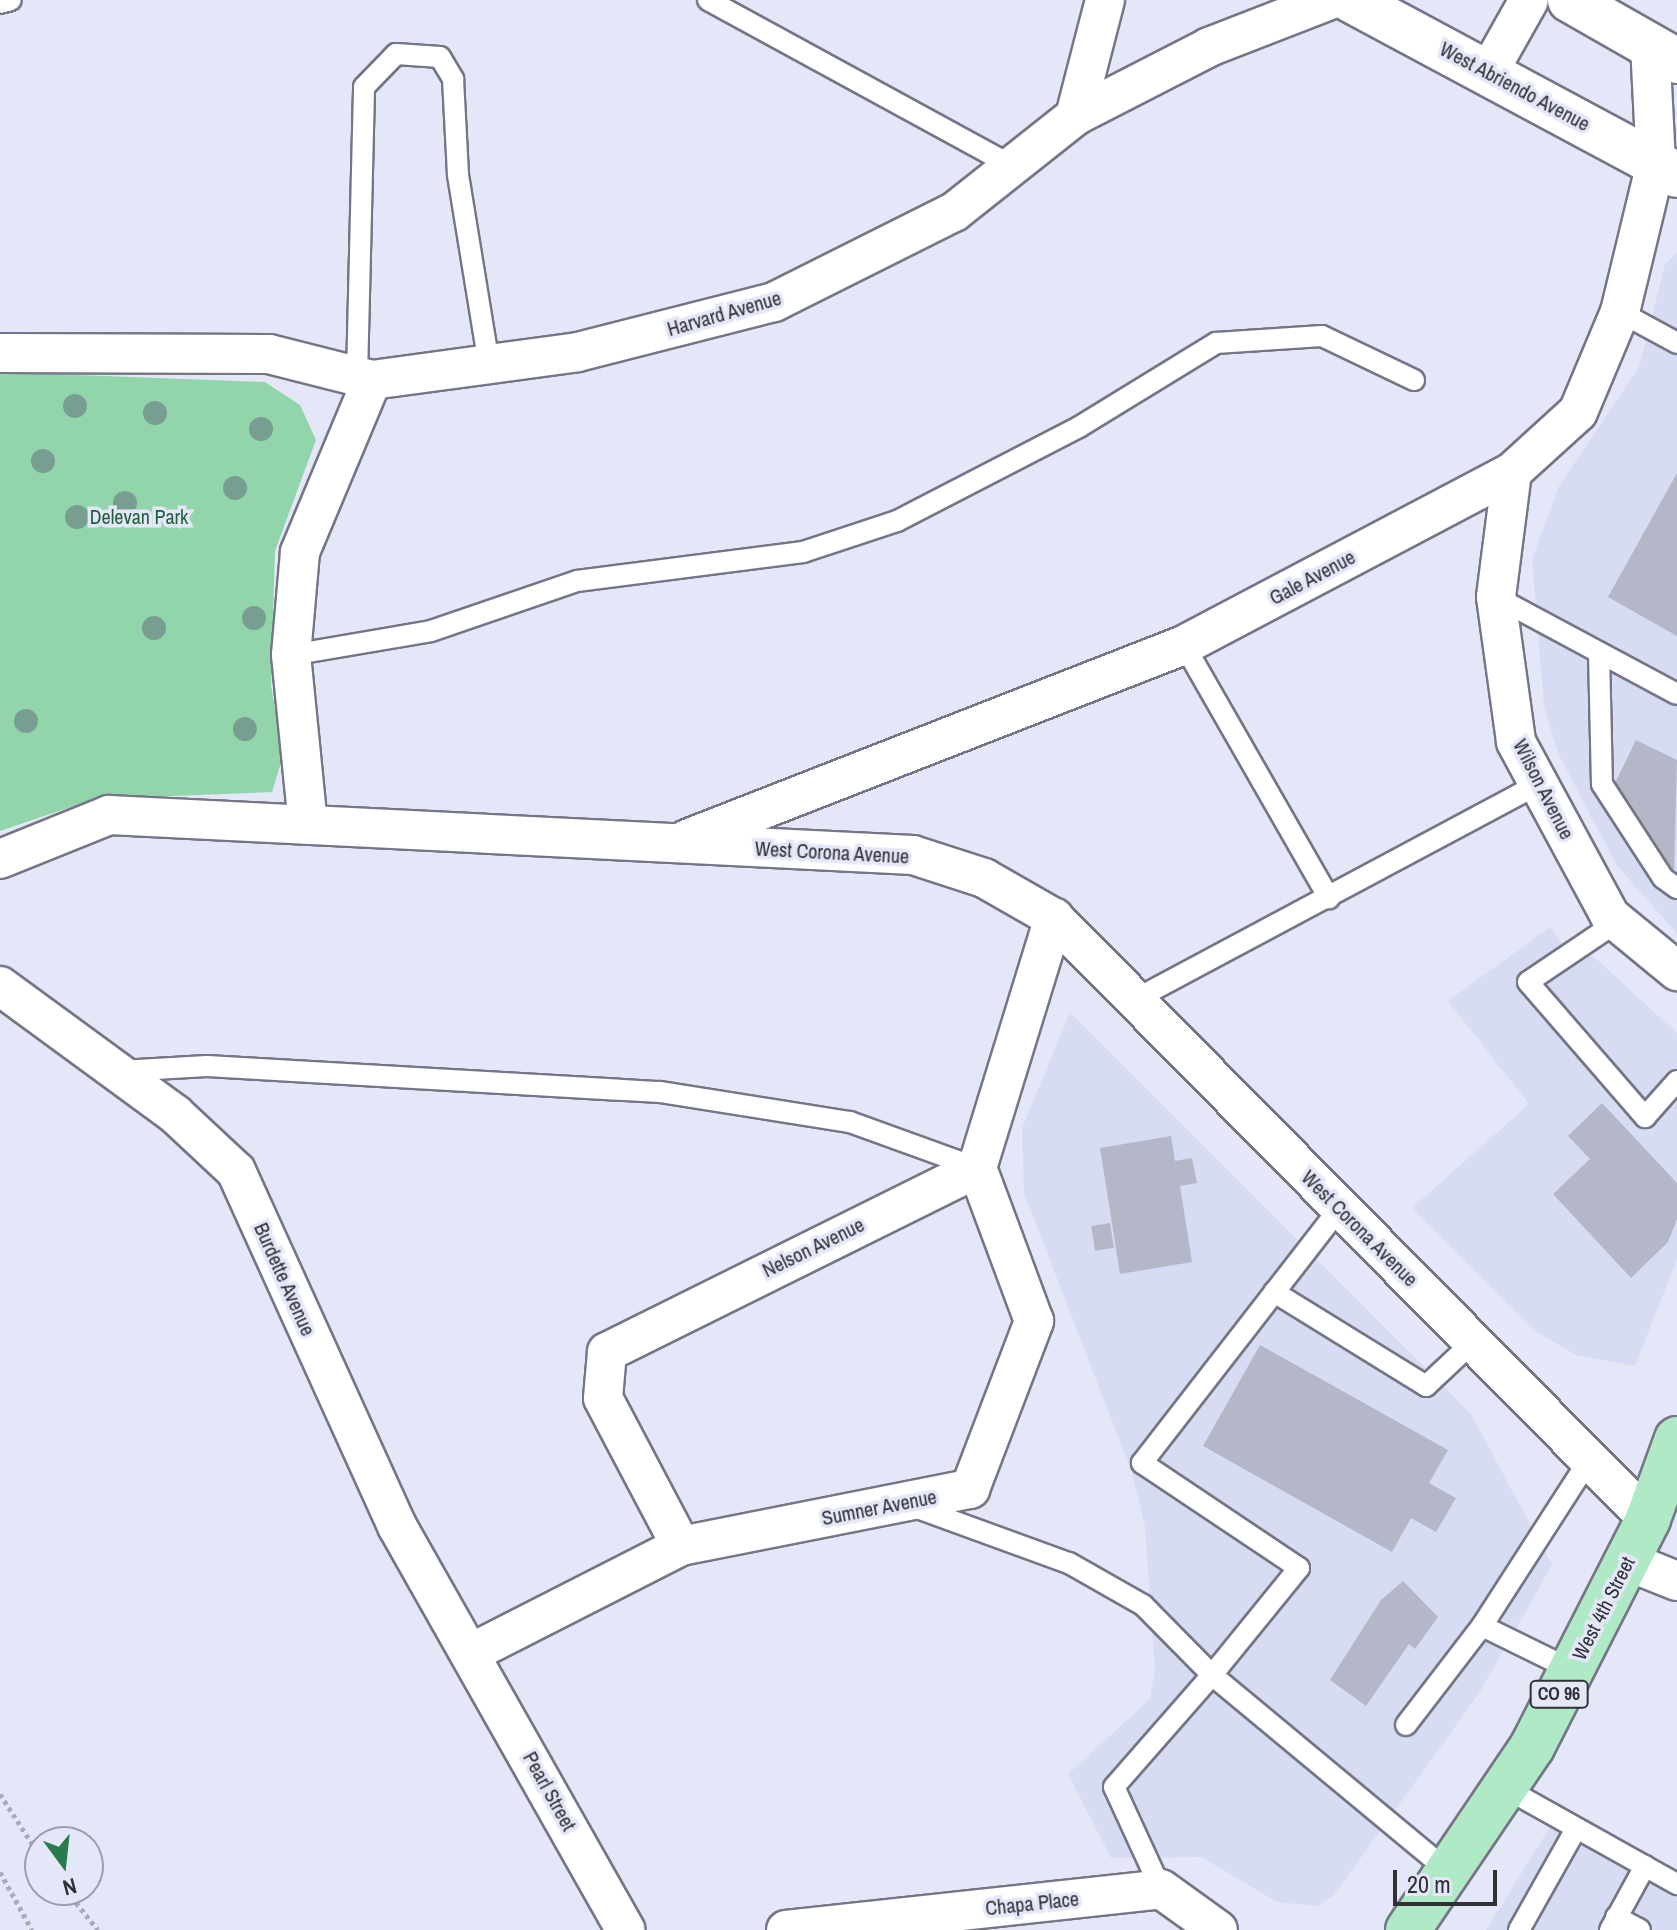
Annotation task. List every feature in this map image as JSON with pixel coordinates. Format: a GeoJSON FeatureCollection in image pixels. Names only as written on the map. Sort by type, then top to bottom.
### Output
{"type":"FeatureCollection","features":[{"type":"Feature","properties":{"kind":"main road","name":"West Abriendo Avenue"},"geometry":{"type":"LineString","coordinates":[[1351,0],[1489,71],[1666,169]]}},
{"type":"Feature","properties":{"kind":"main road"},"geometry":{"type":"LineString","coordinates":[[1570,0],[1664,53]]}},
{"type":"Feature","properties":{"kind":"main road","name":"West 4th Street"},"geometry":{"type":"LineString","coordinates":[[1408,1930],[1505,1788],[1572,1670],[1648,1519],[1677,1439]]}},
{"type":"Feature","properties":{"kind":"street"},"geometry":{"type":"LineString","coordinates":[[1075,116],[1105,0]]}},
{"type":"Feature","properties":{"kind":"street","name":"Harvard Avenue"},"geometry":{"type":"LineString","coordinates":[[0,353],[269,354],[364,378],[578,352],[774,302],[954,212],[1075,116],[1209,47],[1330,0]]}},
{"type":"Feature","properties":{"kind":"street"},"geometry":{"type":"LineString","coordinates":[[1489,71],[1529,0]]}},
{"type":"Feature","properties":{"kind":"street","name":"Gale Avenue"},"geometry":{"type":"LineString","coordinates":[[672,845],[1184,645],[1512,472],[1578,412],[1620,312],[1666,169],[1664,53]]}},
{"type":"Feature","properties":{"kind":"street"},"geometry":{"type":"LineString","coordinates":[[308,825],[291,655],[300,552],[364,378]]}},
{"type":"Feature","properties":{"kind":"street","name":"Wilson Avenue"},"geometry":{"type":"LineString","coordinates":[[1512,472],[1496,597],[1516,742],[1617,922],[1677,971]]}},
{"type":"Feature","properties":{"kind":"street","name":"West Corona Avenue"},"geometry":{"type":"LineString","coordinates":[[0,859],[109,815],[913,855],[984,878],[1054,918],[1648,1519]]}},
{"type":"Feature","properties":{"kind":"street"},"geometry":{"type":"LineString","coordinates":[[977,1168],[1054,918]]}},
{"type":"Feature","properties":{"kind":"street","name":"Burdette Avenue"},"geometry":{"type":"LineString","coordinates":[[0,986],[117,1071],[236,1171],[397,1526],[473,1652]]}},
{"type":"Feature","properties":{"kind":"street","name":"Sumner Avenue"},"geometry":{"type":"LineString","coordinates":[[473,1652],[681,1546],[970,1489],[1034,1321],[977,1168]]}},
{"type":"Feature","properties":{"kind":"street","name":"Nelson Avenue"},"geometry":{"type":"LineString","coordinates":[[681,1546],[603,1398],[607,1352],[977,1168]]}},
{"type":"Feature","properties":{"kind":"street"},"geometry":{"type":"LineString","coordinates":[[1627,1561],[1677,1581]]}},
{"type":"Feature","properties":{"kind":"street","name":"Pearl Street"},"geometry":{"type":"LineString","coordinates":[[473,1652],[626,1930]]}},
{"type":"Feature","properties":{"kind":"street"},"geometry":{"type":"LineString","coordinates":[[1161,1889],[1218,1930]]}},
{"type":"Feature","properties":{"kind":"street","name":"Chapa Place"},"geometry":{"type":"LineString","coordinates":[[786,1930],[1161,1889]]}},
{"type":"Feature","properties":{"kind":"lane"},"geometry":{"type":"LineString","coordinates":[[0,3],[11,0]]}},
{"type":"Feature","properties":{"kind":"lane"},"geometry":{"type":"LineString","coordinates":[[708,0],[1012,166]]}},
{"type":"Feature","properties":{"kind":"lane"},"geometry":{"type":"LineString","coordinates":[[364,378],[364,87],[396,54],[440,57],[453,79],[458,175],[471,220],[489,364]]}},
{"type":"Feature","properties":{"kind":"lane"},"geometry":{"type":"LineString","coordinates":[[1620,312],[1677,343]]}},
{"type":"Feature","properties":{"kind":"lane"},"geometry":{"type":"LineString","coordinates":[[291,655],[431,631],[577,581],[803,552],[897,521],[1079,427],[1216,343],[1322,336],[1414,380]]}},
{"type":"Feature","properties":{"kind":"lane"},"geometry":{"type":"LineString","coordinates":[[1496,597],[1677,694]]}},
{"type":"Feature","properties":{"kind":"lane"},"geometry":{"type":"LineString","coordinates":[[1184,645],[1329,898]]}},
{"type":"Feature","properties":{"kind":"lane"},"geometry":{"type":"LineString","coordinates":[[1599,653],[1602,784],[1663,878],[1677,888]]}},
{"type":"Feature","properties":{"kind":"lane"},"geometry":{"type":"LineString","coordinates":[[1134,1000],[1539,784]]}},
{"type":"Feature","properties":{"kind":"lane"},"geometry":{"type":"LineString","coordinates":[[1617,922],[1528,982],[1645,1117],[1677,1081]]}},
{"type":"Feature","properties":{"kind":"lane"},"geometry":{"type":"LineString","coordinates":[[117,1071],[207,1066],[660,1092],[850,1122],[977,1168]]}},
{"type":"Feature","properties":{"kind":"lane"},"geometry":{"type":"LineString","coordinates":[[1161,1889],[1114,1787],[1212,1675],[1299,1568],[1142,1463],[1340,1208]]}},
{"type":"Feature","properties":{"kind":"lane"},"geometry":{"type":"LineString","coordinates":[[1274,1292],[1426,1386],[1473,1342]]}},
{"type":"Feature","properties":{"kind":"lane"},"geometry":{"type":"LineString","coordinates":[[1406,1725],[1482,1626],[1589,1460]]}},
{"type":"Feature","properties":{"kind":"lane"},"geometry":{"type":"LineString","coordinates":[[902,1503],[1069,1563],[1143,1605],[1212,1675],[1448,1871]]}},
{"type":"Feature","properties":{"kind":"lane"},"geometry":{"type":"LineString","coordinates":[[1482,1626],[1572,1670]]}},
{"type":"Feature","properties":{"kind":"lane"},"geometry":{"type":"LineString","coordinates":[[1505,1788],[1677,1884]]}},
{"type":"Feature","properties":{"kind":"lane"},"geometry":{"type":"LineString","coordinates":[[1519,1930],[1576,1829]]}},
{"type":"Feature","properties":{"kind":"lane"},"geometry":{"type":"LineString","coordinates":[[1640,1930],[1613,1923],[1645,1866]]}},
{"type":"Feature","properties":{"kind":"path"},"geometry":{"type":"LineString","coordinates":[[0,1794],[24,1831]]}},
{"type":"Feature","properties":{"kind":"path"},"geometry":{"type":"LineString","coordinates":[[0,1872],[32,1930]]}},
{"type":"Feature","properties":{"kind":"path"},"geometry":{"type":"LineString","coordinates":[[79,1906],[98,1930]]}},
{"type":"Feature","properties":{"kind":"shaded area"},"geometry":{"type":"Polygon","coordinates":[[[1677,253],[1677,933],[1617,866],[1558,753],[1544,706],[1532,559],[1559,486],[1639,367],[1665,264],[1677,253]]]}},
{"type":"Feature","properties":{"kind":"shaded area"},"geometry":{"type":"Polygon","coordinates":[[[1550,927],[1573,957],[1593,956],[1677,1033],[1677,1259],[1635,1366],[1576,1355],[1538,1333],[1412,1208],[1529,1104],[1448,1001],[1550,927]]]}},
{"type":"Feature","properties":{"kind":"shaded area"},"geometry":{"type":"Polygon","coordinates":[[[1070,1012],[1471,1414],[1552,1565],[1480,1692],[1334,1895],[1318,1906],[1277,1902],[1201,1857],[1111,1858],[1068,1774],[1150,1699],[1155,1670],[1145,1527],[1132,1473],[1024,1193],[1022,1128],[1070,1012]]]}},
{"type":"Feature","properties":{"kind":"shaded area"},"geometry":{"type":"Polygon","coordinates":[[[1562,1808],[1677,1873],[1677,1930],[1486,1930],[1562,1808]]]}},
{"type":"Feature","properties":{"kind":"green space","name":"Delevan Park"},"geometry":{"type":"Polygon","coordinates":[[[0,372],[265,382],[300,405],[316,440],[275,551],[271,685],[283,756],[272,792],[94,799],[0,831],[0,372]]]}},
{"type":"Feature","properties":{"kind":"building"},"geometry":{"type":"Polygon","coordinates":[[[1677,473],[1677,636],[1608,597],[1677,473]]]}},
{"type":"Feature","properties":{"kind":"building"},"geometry":{"type":"Polygon","coordinates":[[[1636,740],[1677,760],[1674,874],[1615,783],[1636,740]]]}},
{"type":"Feature","properties":{"kind":"building"},"geometry":{"type":"Polygon","coordinates":[[[1602,1103],[1677,1183],[1677,1219],[1668,1242],[1631,1278],[1553,1194],[1590,1159],[1568,1136],[1602,1103]]]}},
{"type":"Feature","properties":{"kind":"building"},"geometry":{"type":"Polygon","coordinates":[[[1171,1136],[1175,1161],[1192,1158],[1197,1183],[1180,1186],[1192,1262],[1120,1274],[1100,1148],[1171,1136]]]}},
{"type":"Feature","properties":{"kind":"building"},"geometry":{"type":"Polygon","coordinates":[[[1110,1223],[1114,1248],[1095,1251],[1091,1226],[1110,1223]]]}},
{"type":"Feature","properties":{"kind":"building"},"geometry":{"type":"Polygon","coordinates":[[[1260,1345],[1448,1450],[1429,1483],[1456,1498],[1436,1532],[1411,1518],[1392,1552],[1203,1446],[1260,1345]]]}},
{"type":"Feature","properties":{"kind":"building"},"geometry":{"type":"Polygon","coordinates":[[[1403,1581],[1438,1617],[1415,1649],[1409,1644],[1366,1706],[1330,1680],[1381,1600],[1403,1581]]]}}]}
